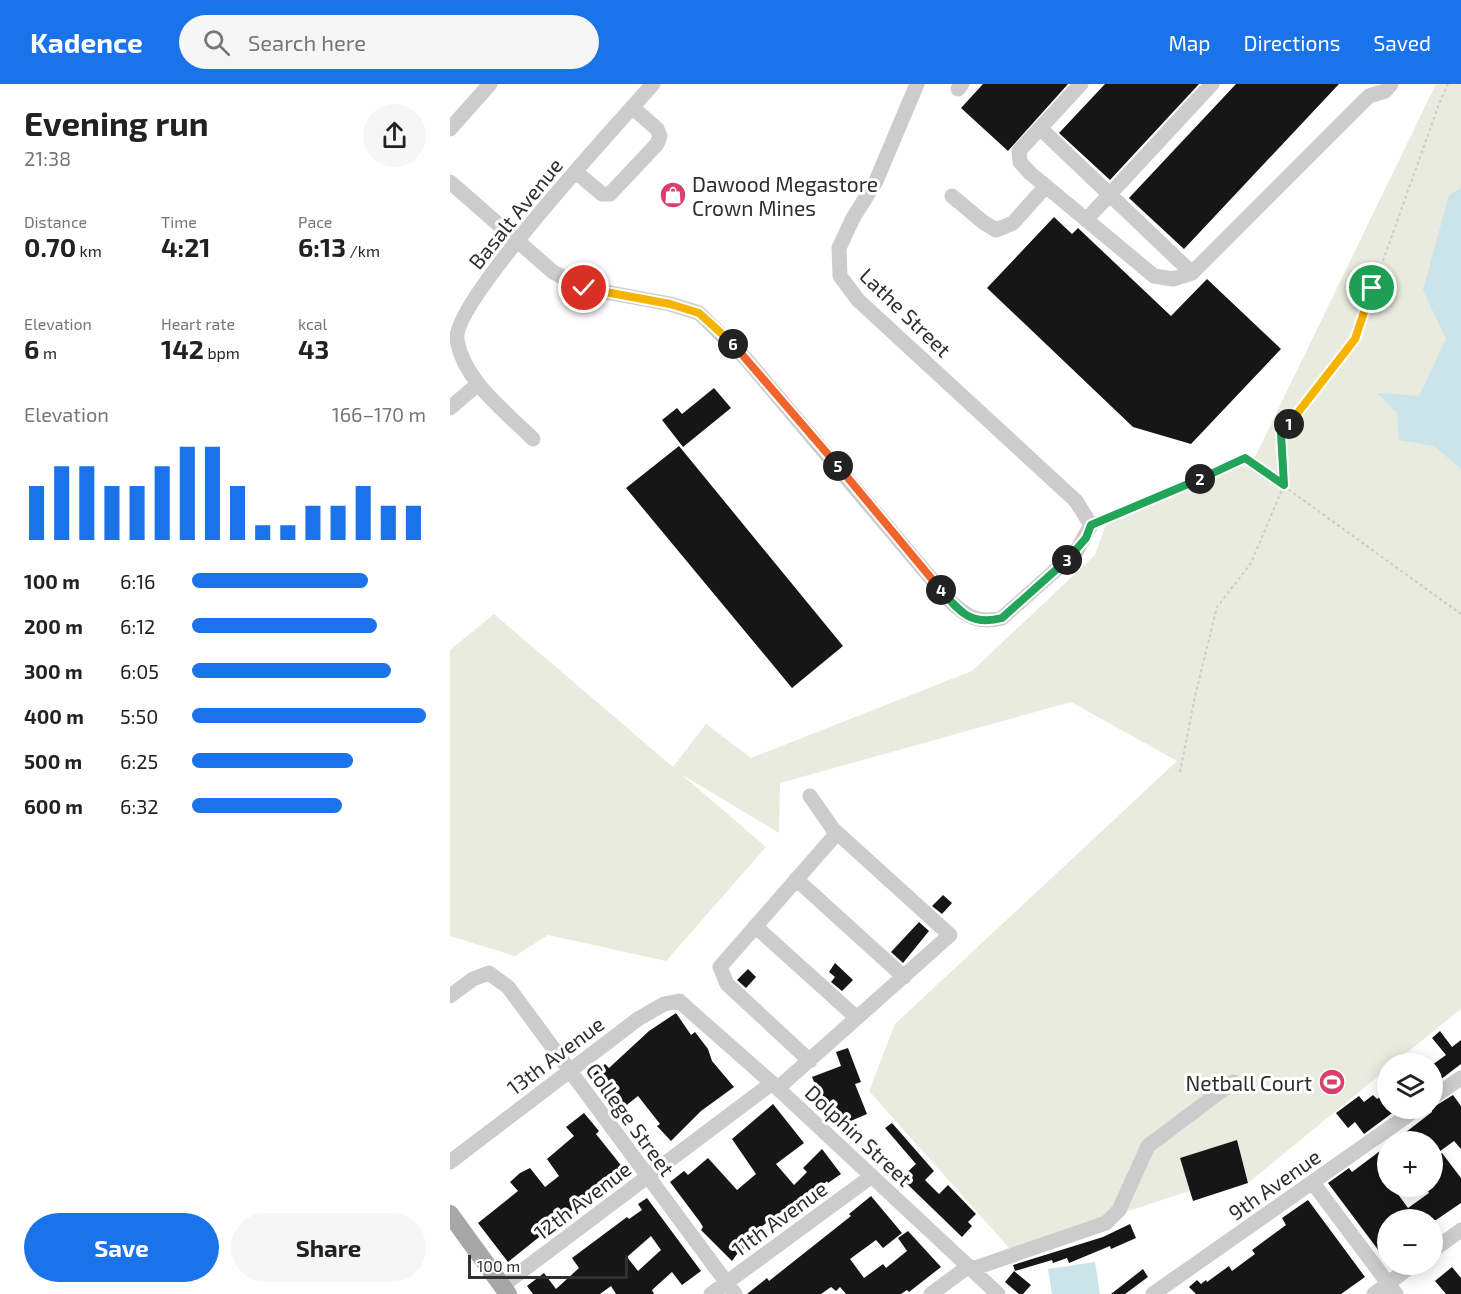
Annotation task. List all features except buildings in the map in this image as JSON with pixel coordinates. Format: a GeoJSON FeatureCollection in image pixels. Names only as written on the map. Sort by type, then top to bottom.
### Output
{"type":"FeatureCollection","features":[{"type":"Feature","properties":{"kind":"main road"},"geometry":{"type":"LineString","coordinates":[[450,1214],[505,1290]]}},
{"type":"Feature","properties":{"kind":"street"},"geometry":{"type":"LineString","coordinates":[[450,129],[490,84]]}},
{"type":"Feature","properties":{"kind":"street","name":"Basalt Avenue"},"geometry":{"type":"LineString","coordinates":[[533,440],[478,384],[461,357],[456,337],[458,328],[470,303],[518,241],[653,84]]}},
{"type":"Feature","properties":{"kind":"street","name":"Lathe Street"},"geometry":{"type":"LineString","coordinates":[[917,84],[876,181],[844,234],[839,248],[840,276],[858,300],[1076,501],[1091,525]]}},
{"type":"Feature","properties":{"kind":"street"},"geometry":{"type":"LineString","coordinates":[[1081,84],[1019,151],[1020,162],[1154,276],[1173,279],[1192,273],[1378,88]]}},
{"type":"Feature","properties":{"kind":"street"},"geometry":{"type":"LineString","coordinates":[[1086,220],[1212,84]]}},
{"type":"Feature","properties":{"kind":"street"},"geometry":{"type":"LineString","coordinates":[[576,172],[602,194],[610,194],[657,144],[660,136],[657,129],[632,107]]}},
{"type":"Feature","properties":{"kind":"street"},"geometry":{"type":"LineString","coordinates":[[1041,129],[1192,273]]}},
{"type":"Feature","properties":{"kind":"street"},"geometry":{"type":"LineString","coordinates":[[450,183],[553,272],[571,283],[600,292],[688,309],[711,323],[753,367],[962,613],[977,621],[1002,618],[1076,552],[1091,525]]}},
{"type":"Feature","properties":{"kind":"street"},"geometry":{"type":"LineString","coordinates":[[952,196],[996,230],[1013,223],[1046,186]]}},
{"type":"Feature","properties":{"kind":"street"},"geometry":{"type":"LineString","coordinates":[[450,408],[478,384]]}},
{"type":"Feature","properties":{"kind":"street"},"geometry":{"type":"LineString","coordinates":[[810,796],[837,833],[720,967],[723,978],[810,1060]]}},
{"type":"Feature","properties":{"kind":"street","name":"12th Avenue"},"geometry":{"type":"LineString","coordinates":[[505,1290],[648,1176],[810,1060],[950,935],[837,833]]}},
{"type":"Feature","properties":{"kind":"street"},"geometry":{"type":"LineString","coordinates":[[796,879],[904,977]]}},
{"type":"Feature","properties":{"kind":"street"},"geometry":{"type":"LineString","coordinates":[[755,926],[857,1018]]}},
{"type":"Feature","properties":{"kind":"street","name":"College Street"},"geometry":{"type":"LineString","coordinates":[[450,996],[473,979],[489,973],[513,993],[730,1288]]}},
{"type":"Feature","properties":{"kind":"street","name":"13th Avenue"},"geometry":{"type":"LineString","coordinates":[[450,1162],[570,1070],[664,1004],[679,1001],[690,1009]]}},
{"type":"Feature","properties":{"kind":"street","name":"Dolphin Street"},"geometry":{"type":"LineString","coordinates":[[690,1009],[998,1294]]}},
{"type":"Feature","properties":{"kind":"street"},"geometry":{"type":"LineString","coordinates":[[1443,1090],[1461,1078]]}},
{"type":"Feature","properties":{"kind":"street"},"geometry":{"type":"LineString","coordinates":[[931,1294],[970,1268],[1106,1223],[1119,1210],[1148,1146],[1233,1082]]}},
{"type":"Feature","properties":{"kind":"street","name":"9th Avenue"},"geometry":{"type":"LineString","coordinates":[[1153,1294],[1172,1288],[1403,1119]]}},
{"type":"Feature","properties":{"kind":"street","name":"11th Avenue"},"geometry":{"type":"LineString","coordinates":[[711,1294],[730,1288],[872,1176]]}},
{"type":"Feature","properties":{"kind":"street"},"geometry":{"type":"LineString","coordinates":[[1313,1183],[1392,1289]]}},
{"type":"Feature","properties":{"kind":"street"},"geometry":{"type":"LineString","coordinates":[[1443,1243],[1461,1230]]}},
{"type":"Feature","properties":{"kind":"street"},"geometry":{"type":"LineString","coordinates":[[1374,1294],[1392,1289],[1404,1275]]}},
{"type":"Feature","properties":{"kind":"path"},"geometry":{"type":"LineString","coordinates":[[1180,772],[1195,696],[1217,607],[1251,563],[1284,485],[1281,434],[1355,339],[1448,84]]}},
{"type":"Feature","properties":{"kind":"path"},"geometry":{"type":"LineString","coordinates":[[1091,525],[1245,458],[1461,614]]}},
{"type":"Feature","properties":{"kind":"shaded area"},"geometry":{"type":"Polygon","coordinates":[[[1436,84],[1461,84],[1461,1009],[1406,1053],[1377,1053],[1377,1077],[1248,1183],[1237,1140],[1180,1158],[1190,1191],[1010,1249],[869,1091],[895,1024],[1177,761],[1071,702],[780,783],[779,833],[681,774],[766,847],[666,961],[548,935],[515,956],[450,936],[450,650],[494,614],[673,767],[706,724],[751,758],[972,671],[1095,555],[1108,519],[1255,457],[1436,84]]]}},
{"type":"Feature","properties":{"kind":"water"},"geometry":{"type":"Polygon","coordinates":[[[1461,188],[1461,469],[1434,446],[1399,440],[1397,413],[1377,393],[1419,396],[1446,339],[1423,290],[1449,195],[1461,188]]]}},
{"type":"Feature","properties":{"kind":"water"},"geometry":{"type":"Polygon","coordinates":[[[1095,1262],[1100,1294],[1052,1294],[1048,1269],[1095,1262]]]}},
{"type":"Feature","properties":{"kind":"place","name":"Dawood Megastore Crown Mines"},"geometry":{"type":"Point","coordinates":[673,195]}},
{"type":"Feature","properties":{"kind":"place","name":"Netball Court"},"geometry":{"type":"Point","coordinates":[1332,1082]}},
{"type":"Feature","properties":{"kind":"route"},"geometry":{"type":"LineString","coordinates":[[584,288],[670,304],[699,313],[746,358],[950,601],[962,613],[977,621],[989,621],[1002,618],[1076,552],[1086,538],[1091,525],[1245,458],[1284,485],[1281,434],[1355,339],[1372,288]]}}]}
